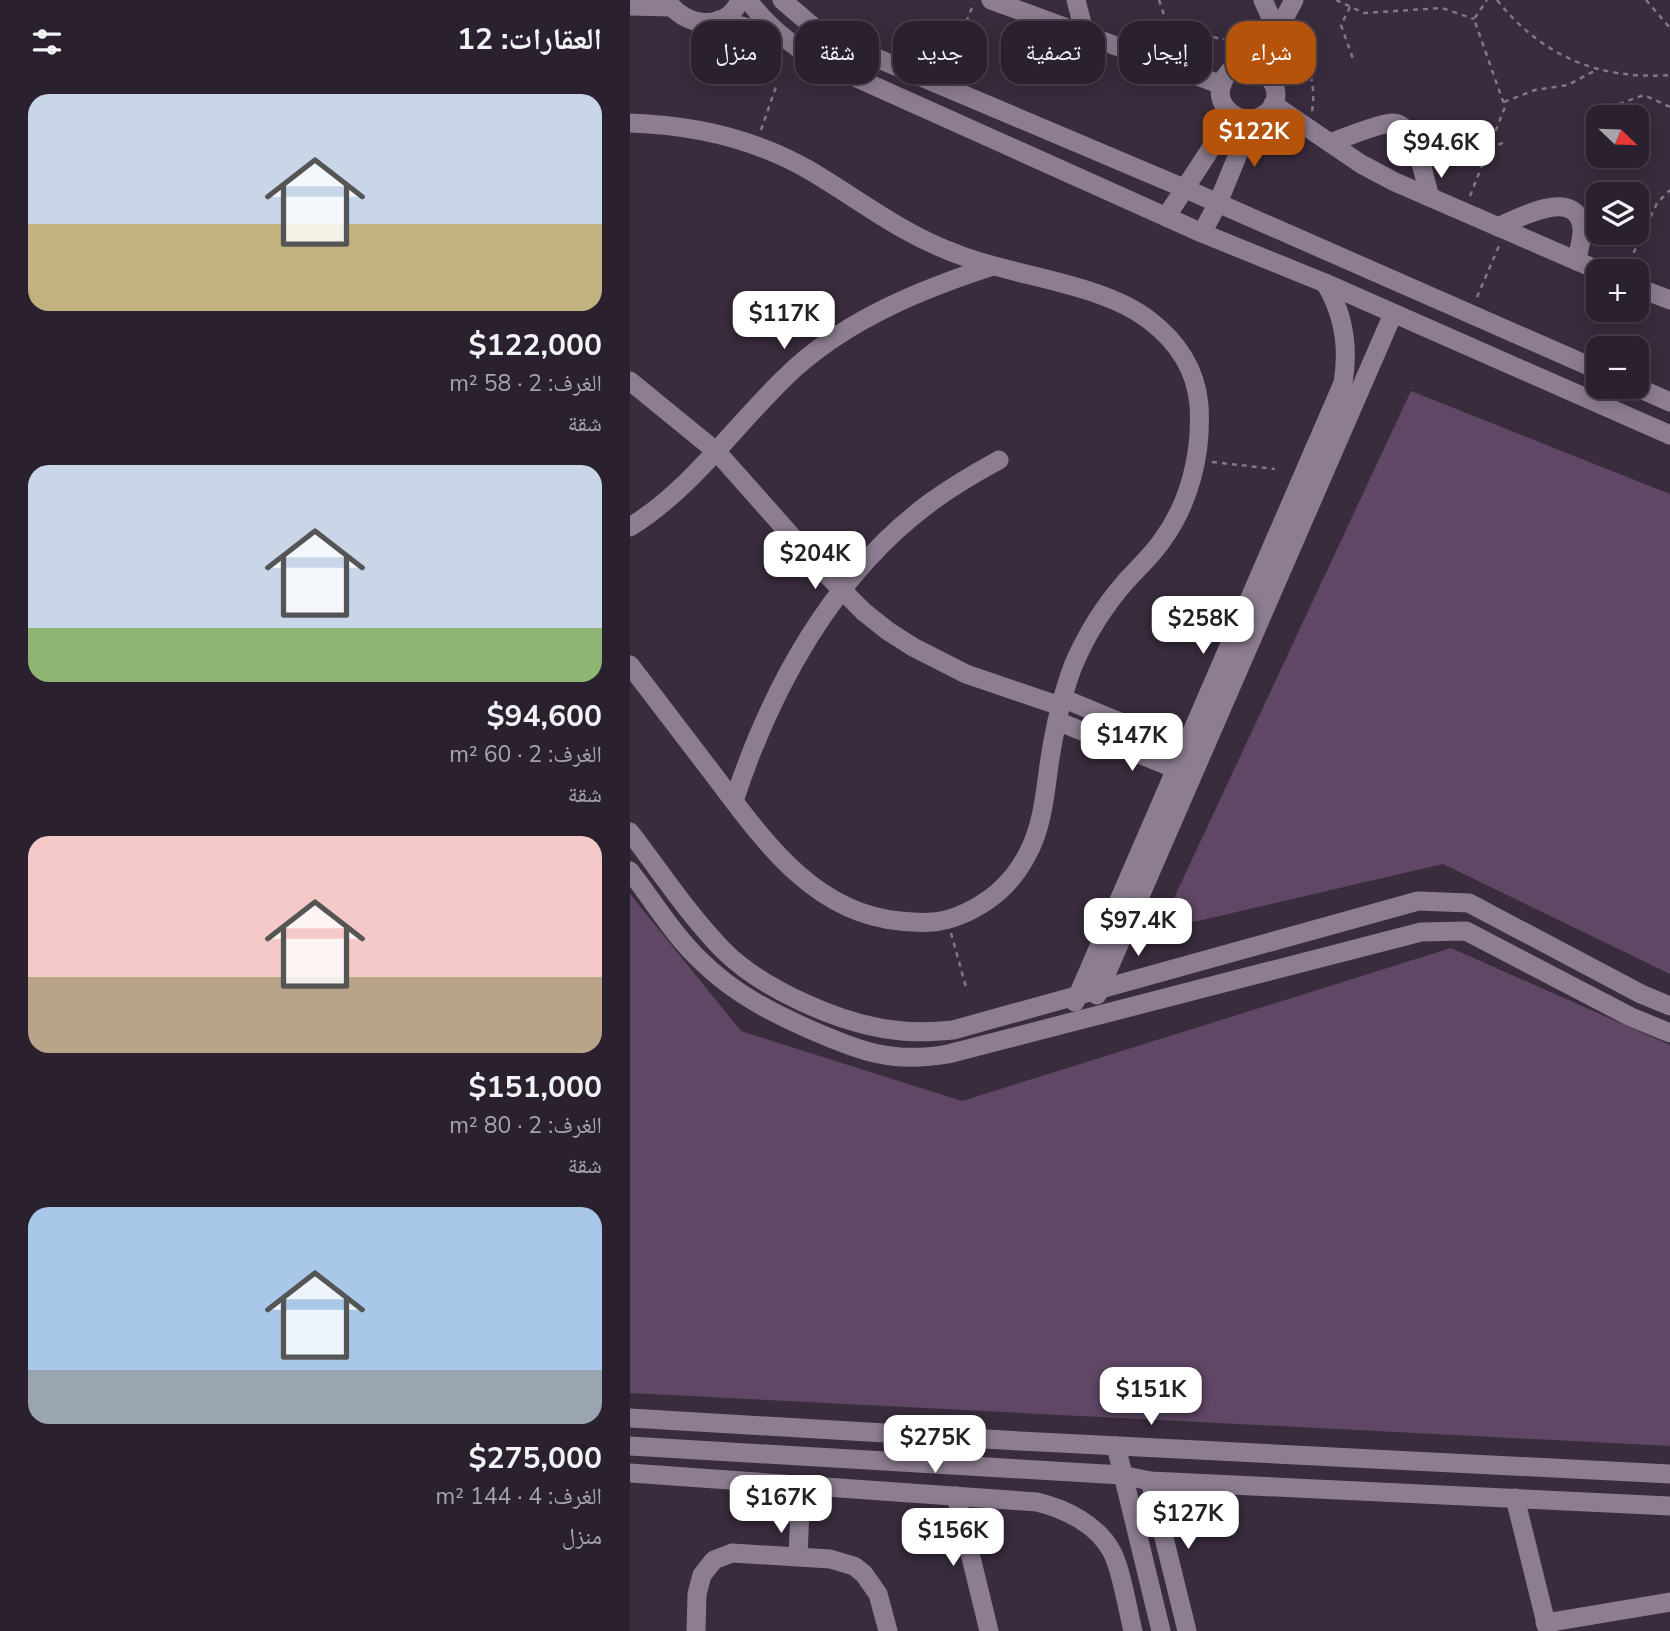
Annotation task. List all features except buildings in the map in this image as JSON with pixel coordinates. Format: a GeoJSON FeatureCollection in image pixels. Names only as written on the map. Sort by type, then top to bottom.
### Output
{"type":"FeatureCollection","features":[{"type":"Feature","properties":{"kind":"street"},"geometry":{"type":"LineString","coordinates":[[630,6],[669,4],[677,14],[693,22],[702,23],[719,20],[730,14],[740,0]]}},
{"type":"Feature","properties":{"kind":"street"},"geometry":{"type":"LineString","coordinates":[[748,0],[766,21]]}},
{"type":"Feature","properties":{"kind":"street"},"geometry":{"type":"LineString","coordinates":[[782,0],[817,30],[841,43],[1186,189],[1586,365]]}},
{"type":"Feature","properties":{"kind":"street"},"geometry":{"type":"LineString","coordinates":[[991,0],[1049,21]]}},
{"type":"Feature","properties":{"kind":"street"},"geometry":{"type":"LineString","coordinates":[[1076,0],[1082,21]]}},
{"type":"Feature","properties":{"kind":"street"},"geometry":{"type":"LineString","coordinates":[[1264,0],[1269,21]]}},
{"type":"Feature","properties":{"kind":"street"},"geometry":{"type":"LineString","coordinates":[[1282,21],[1294,0]]}},
{"type":"Feature","properties":{"kind":"street"},"geometry":{"type":"LineString","coordinates":[[781,38],[804,54],[1166,217],[1325,283],[1670,435]]}},
{"type":"Feature","properties":{"kind":"street"},"geometry":{"type":"LineString","coordinates":[[1226,76],[1222,85],[1222,100],[1230,113],[1237,118],[1252,120],[1265,115],[1273,104],[1274,84]]}},
{"type":"Feature","properties":{"kind":"street"},"geometry":{"type":"LineString","coordinates":[[1212,81],[1222,85]]}},
{"type":"Feature","properties":{"kind":"street"},"geometry":{"type":"LineString","coordinates":[[1273,104],[1361,164],[1586,265]]}},
{"type":"Feature","properties":{"kind":"street"},"geometry":{"type":"LineString","coordinates":[[1166,217],[1186,189],[1230,113]]}},
{"type":"Feature","properties":{"kind":"street"},"geometry":{"type":"LineString","coordinates":[[1202,233],[1218,203],[1252,120]]}},
{"type":"Feature","properties":{"kind":"street"},"geometry":{"type":"LineString","coordinates":[[630,122],[712,132],[755,145],[804,167],[891,223],[923,240],[993,266],[1105,296],[1128,306],[1167,336],[1182,355],[1194,376],[1199,403],[1196,461],[1179,513],[1165,537],[1106,606],[1073,666],[1060,708],[1040,819],[1027,857],[1016,874],[986,901],[947,920],[928,923],[870,916],[831,899],[804,880],[780,859],[630,665]]}},
{"type":"Feature","properties":{"kind":"street"},"geometry":{"type":"LineString","coordinates":[[1329,143],[1392,123],[1403,126],[1412,138],[1430,197]]}},
{"type":"Feature","properties":{"kind":"street"},"geometry":{"type":"LineString","coordinates":[[1502,228],[1548,207],[1571,209],[1579,218],[1583,229],[1577,261]]}},
{"type":"Feature","properties":{"kind":"street"},"geometry":{"type":"LineString","coordinates":[[630,527],[652,514],[681,490],[795,369],[830,341],[868,317],[908,297],[993,266]]}},
{"type":"Feature","properties":{"kind":"street"},"geometry":{"type":"LineString","coordinates":[[1066,1023],[1343,383],[1346,356],[1344,329],[1337,305],[1325,283]]}},
{"type":"Feature","properties":{"kind":"street"},"geometry":{"type":"LineString","coordinates":[[1086,1018],[1393,314]]}},
{"type":"Feature","properties":{"kind":"street"},"geometry":{"type":"LineString","coordinates":[[630,382],[717,452],[843,591],[888,631],[939,662],[967,674],[1185,749]]}},
{"type":"Feature","properties":{"kind":"street"},"geometry":{"type":"LineString","coordinates":[[1649,392],[1670,401]]}},
{"type":"Feature","properties":{"kind":"street"},"geometry":{"type":"LineString","coordinates":[[734,801],[756,739],[778,691],[819,623],[843,591],[869,559],[898,530],[941,496],[999,460]]}},
{"type":"Feature","properties":{"kind":"street"},"geometry":{"type":"LineString","coordinates":[[1060,708],[1176,769]]}},
{"type":"Feature","properties":{"kind":"street"},"geometry":{"type":"LineString","coordinates":[[630,832],[709,935],[739,964],[774,988],[856,1023],[913,1032],[953,1030],[1418,901],[1469,903],[1641,994],[1670,1006]]}},
{"type":"Feature","properties":{"kind":"street"},"geometry":{"type":"LineString","coordinates":[[630,871],[686,945],[728,985],[776,1014],[863,1051],[897,1057],[931,1057],[1421,932],[1466,931],[1631,1017],[1670,1033]]}},
{"type":"Feature","properties":{"kind":"street"},"geometry":{"type":"LineString","coordinates":[[630,1418],[1670,1474]]}},
{"type":"Feature","properties":{"kind":"street"},"geometry":{"type":"LineString","coordinates":[[630,1446],[1122,1475],[1150,1480],[1670,1506]]}},
{"type":"Feature","properties":{"kind":"street"},"geometry":{"type":"LineString","coordinates":[[1116,1446],[1161,1631]]}},
{"type":"Feature","properties":{"kind":"street"},"geometry":{"type":"LineString","coordinates":[[630,1472],[1037,1502],[1058,1508],[1082,1521],[1113,1553],[1133,1631]]}},
{"type":"Feature","properties":{"kind":"street"},"geometry":{"type":"LineString","coordinates":[[1150,1480],[1187,1631]]}},
{"type":"Feature","properties":{"kind":"street"},"geometry":{"type":"LineString","coordinates":[[798,1556],[801,1485]]}},
{"type":"Feature","properties":{"kind":"street"},"geometry":{"type":"LineString","coordinates":[[956,1496],[989,1631]]}},
{"type":"Feature","properties":{"kind":"street"},"geometry":{"type":"LineString","coordinates":[[1515,1498],[1547,1627],[1670,1602]]}},
{"type":"Feature","properties":{"kind":"street"},"geometry":{"type":"LineString","coordinates":[[696,1631],[702,1575],[715,1560],[732,1553],[842,1561],[864,1574],[878,1594],[888,1631]]}},
{"type":"Feature","properties":{"kind":"path"},"geometry":{"type":"LineString","coordinates":[[966,21],[975,0]]}},
{"type":"Feature","properties":{"kind":"path"},"geometry":{"type":"LineString","coordinates":[[1159,0],[1166,21]]}},
{"type":"Feature","properties":{"kind":"path"},"geometry":{"type":"LineString","coordinates":[[1336,0],[1370,13],[1442,8],[1474,19]]}},
{"type":"Feature","properties":{"kind":"path"},"geometry":{"type":"LineString","coordinates":[[1474,19],[1487,0]]}},
{"type":"Feature","properties":{"kind":"path"},"geometry":{"type":"LineString","coordinates":[[1497,0],[1533,37],[1558,54],[1615,74],[1670,75]]}},
{"type":"Feature","properties":{"kind":"path"},"geometry":{"type":"LineString","coordinates":[[1646,0],[1670,28]]}},
{"type":"Feature","properties":{"kind":"path"},"geometry":{"type":"LineString","coordinates":[[1350,7],[1340,25],[1353,59]]}},
{"type":"Feature","properties":{"kind":"path"},"geometry":{"type":"LineString","coordinates":[[1463,212],[1504,110],[1504,102],[1474,19]]}},
{"type":"Feature","properties":{"kind":"path"},"geometry":{"type":"LineString","coordinates":[[1504,102],[1535,90],[1568,85],[1598,69]]}},
{"type":"Feature","properties":{"kind":"path"},"geometry":{"type":"LineString","coordinates":[[755,145],[778,84]]}},
{"type":"Feature","properties":{"kind":"path"},"geometry":{"type":"LineString","coordinates":[[1307,127],[1314,96],[1312,84]]}},
{"type":"Feature","properties":{"kind":"path"},"geometry":{"type":"LineString","coordinates":[[1619,104],[1644,95],[1670,107]]}},
{"type":"Feature","properties":{"kind":"path"},"geometry":{"type":"LineString","coordinates":[[1489,149],[1507,141]]}},
{"type":"Feature","properties":{"kind":"path"},"geometry":{"type":"LineString","coordinates":[[1631,259],[1657,202],[1670,190]]}},
{"type":"Feature","properties":{"kind":"path"},"geometry":{"type":"LineString","coordinates":[[1476,297],[1502,228]]}},
{"type":"Feature","properties":{"kind":"path"},"geometry":{"type":"LineString","coordinates":[[1196,461],[1275,469]]}},
{"type":"Feature","properties":{"kind":"path"},"geometry":{"type":"LineString","coordinates":[[947,920],[967,991]]}},
{"type":"Feature","properties":{"kind":"shaded area"},"geometry":{"type":"Polygon","coordinates":[[[1411,391],[1670,494],[1670,974],[1443,864],[1159,930],[1411,391]]]}},
{"type":"Feature","properties":{"kind":"shaded area"},"geometry":{"type":"Polygon","coordinates":[[[630,894],[741,1031],[962,1101],[1451,948],[1670,1045],[1670,1446],[630,1393],[630,894]]]}}]}
